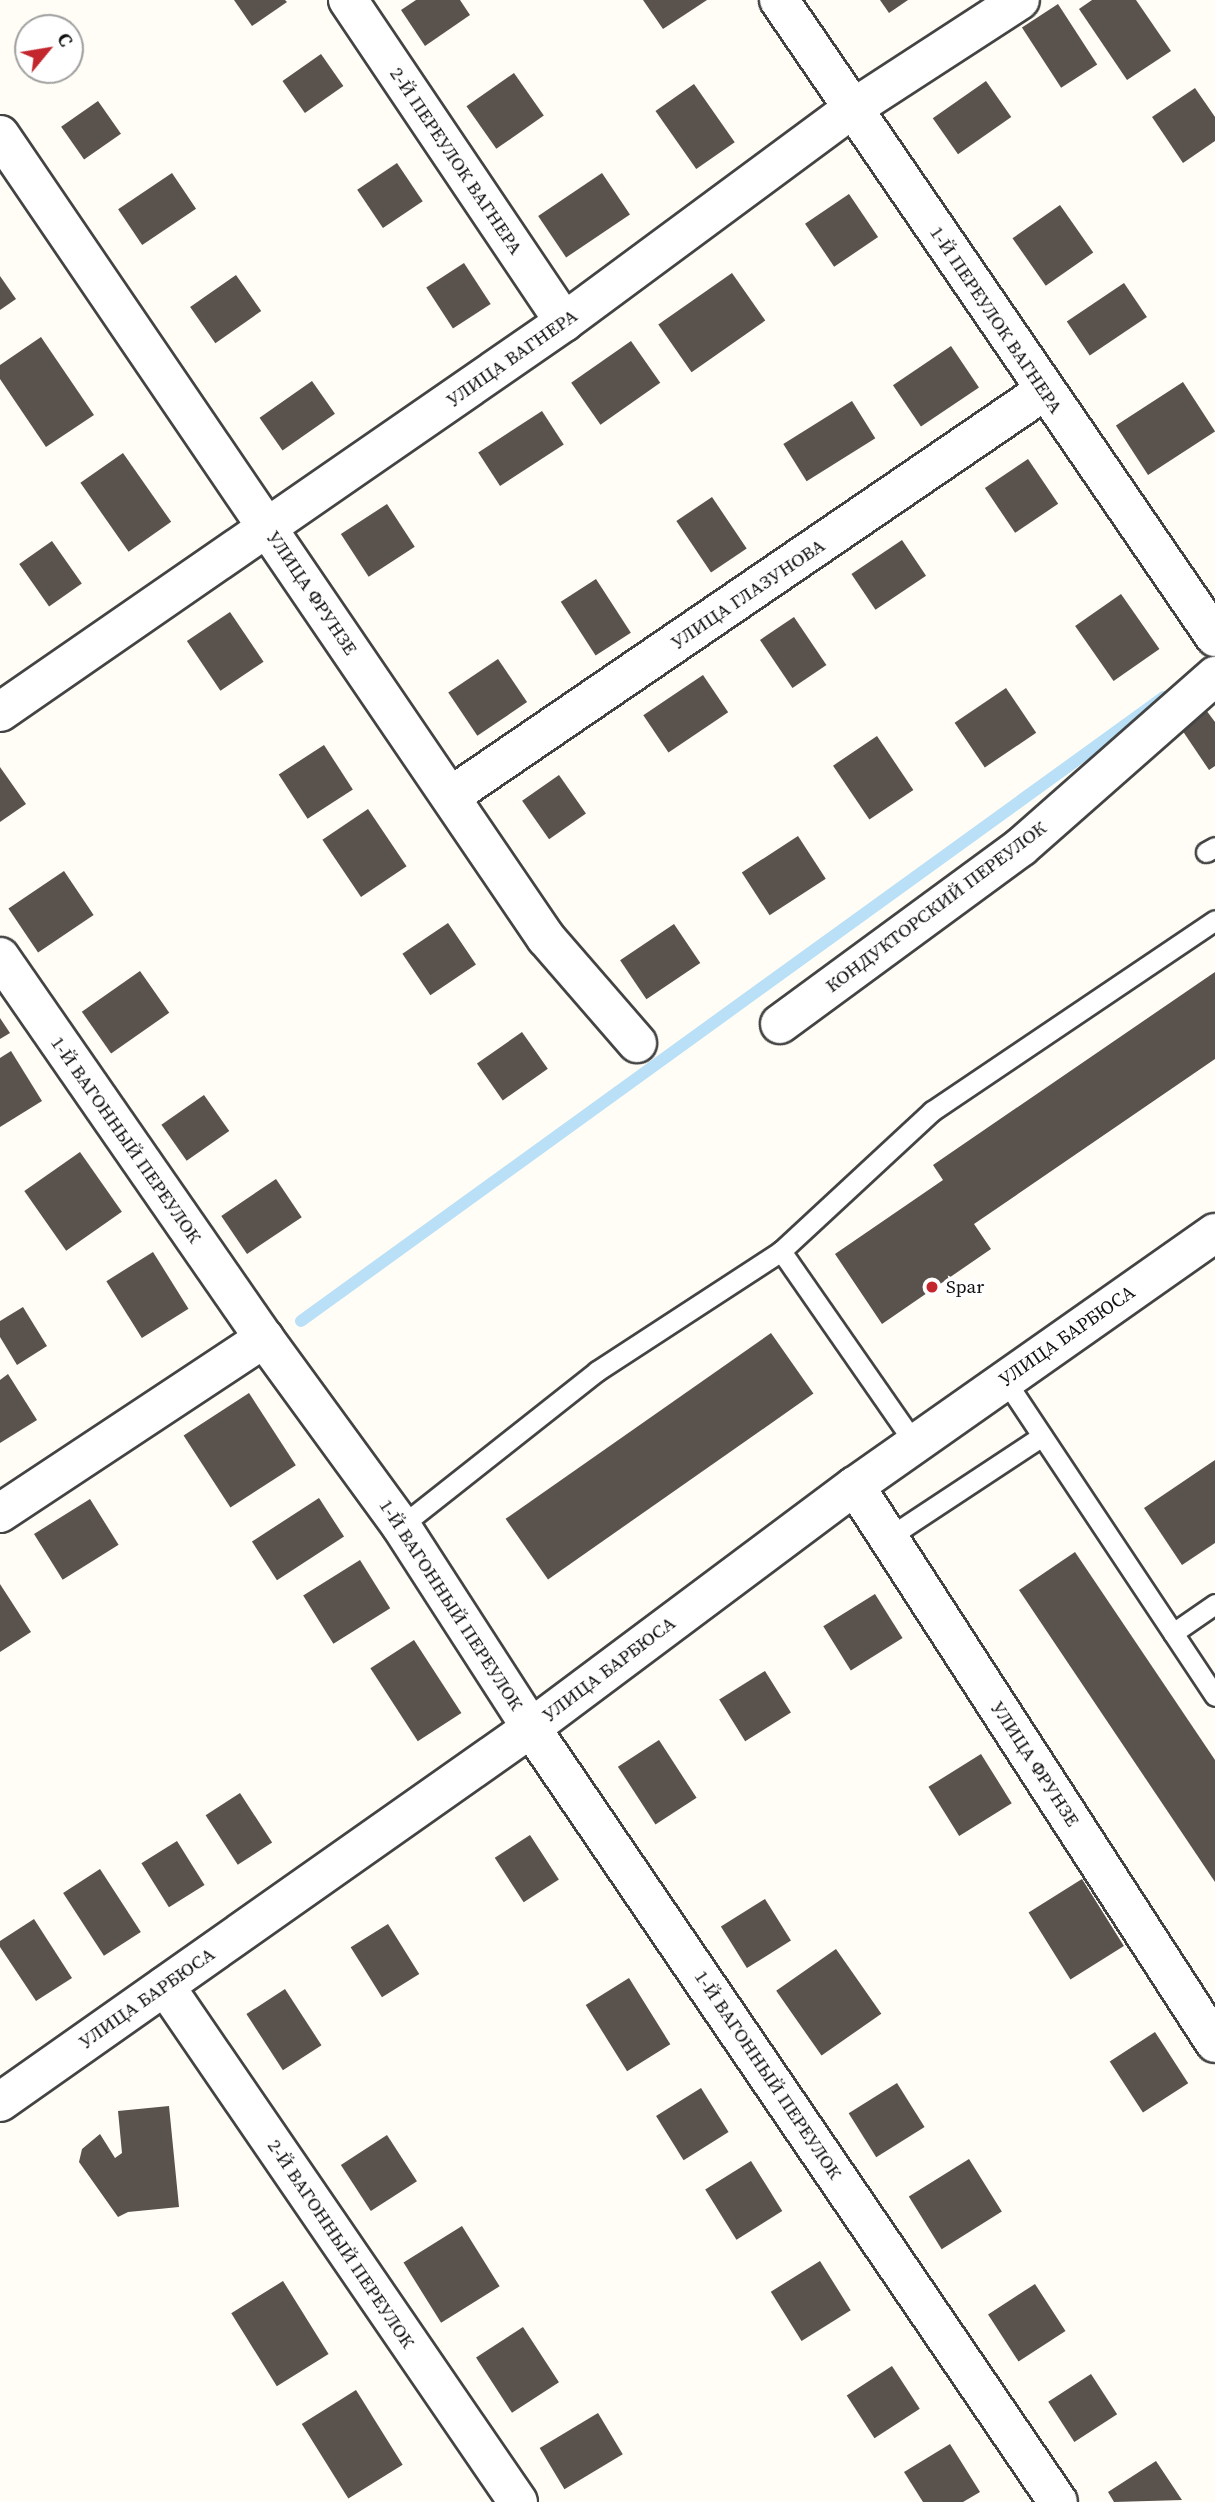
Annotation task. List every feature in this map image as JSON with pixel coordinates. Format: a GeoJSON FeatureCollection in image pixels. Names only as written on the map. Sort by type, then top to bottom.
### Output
{"type":"FeatureCollection","features":[{"type":"Feature","properties":{"kind":"street","name":"2-Й ПЕРЕУЛОК ВАГНЕРА"},"geometry":{"type":"LineString","coordinates":[[348,0],[565,322]]}},
{"type":"Feature","properties":{"kind":"street","name":"1-Й ПЕРЕУЛОК ВАГНЕРА"},"geometry":{"type":"LineString","coordinates":[[779,0],[1215,638]]}},
{"type":"Feature","properties":{"kind":"street","name":"УЛИЦА ВАГНЕРА"},"geometry":{"type":"LineString","coordinates":[[0,712],[565,322],[852,109],[1020,0]]}},
{"type":"Feature","properties":{"kind":"street","name":"УЛИЦА ФРУНЗЕ"},"geometry":{"type":"LineString","coordinates":[[0,135],[545,938],[637,1043]]}},
{"type":"Feature","properties":{"kind":"street","name":"УЛИЦА ГЛАЗУНОВА"},"geometry":{"type":"LineString","coordinates":[[451,796],[1044,391]]}},
{"type":"Feature","properties":{"kind":"street","name":"КОНДУКТОРСКИЙ ПЕРЕУЛОК"},"geometry":{"type":"LineString","coordinates":[[780,1024],[1021,847],[1215,676]]}},
{"type":"Feature","properties":{"kind":"street","name":"1-Й ВАГОННЫЙ ПЕРЕУЛОК"},"geometry":{"type":"LineString","coordinates":[[0,957],[264,1338],[401,1526],[531,1728],[1058,2502]]}},
{"type":"Feature","properties":{"kind":"street","name":"УЛИЦА БАРБЮСА"},"geometry":{"type":"LineString","coordinates":[[0,2102],[531,1728],[855,1486],[1215,1233]]}},
{"type":"Feature","properties":{"kind":"street"},"geometry":{"type":"LineString","coordinates":[[0,1513],[264,1338]]}},
{"type":"Feature","properties":{"kind":"street","name":"УЛИЦА ФРУНЗЕ"},"geometry":{"type":"LineString","coordinates":[[855,1486],[1215,2043]]}},
{"type":"Feature","properties":{"kind":"street","name":"2-Й ВАГОННЫЙ ПЕРЕУЛОК"},"geometry":{"type":"LineString","coordinates":[[165,1986],[518,2502]]}},
{"type":"Feature","properties":{"kind":"lane"},"geometry":{"type":"LineString","coordinates":[[401,1526],[597,1371],[781,1251],[932,1111],[1215,920]]}},
{"type":"Feature","properties":{"kind":"lane"},"geometry":{"type":"LineString","coordinates":[[781,1251],[915,1444]]}},
{"type":"Feature","properties":{"kind":"lane"},"geometry":{"type":"LineString","coordinates":[[1005,1380],[1215,1696]]}},
{"type":"Feature","properties":{"kind":"lane"},"geometry":{"type":"LineString","coordinates":[[889,1537],[1041,1436]]}},
{"type":"Feature","properties":{"kind":"lane"},"geometry":{"type":"LineString","coordinates":[[1173,1633],[1215,1604]]}},
{"type":"Feature","properties":{"kind":"building"},"geometry":{"type":"Polygon","coordinates":[[[234,0],[285,0],[287,2],[252,26],[234,0]]]}},
{"type":"Feature","properties":{"kind":"building"},"geometry":{"type":"Polygon","coordinates":[[[416,0],[460,0],[470,15],[425,46],[401,10],[416,0]]]}},
{"type":"Feature","properties":{"kind":"building"},"geometry":{"type":"Polygon","coordinates":[[[643,0],[707,0],[663,29],[643,0]]]}},
{"type":"Feature","properties":{"kind":"building"},"geometry":{"type":"Polygon","coordinates":[[[880,0],[908,0],[889,13],[880,0]]]}},
{"type":"Feature","properties":{"kind":"building"},"geometry":{"type":"Polygon","coordinates":[[[1092,0],[1136,0],[1171,51],[1127,80],[1079,9],[1092,0]]]}},
{"type":"Feature","properties":{"kind":"building"},"geometry":{"type":"Polygon","coordinates":[[[1058,4],[1097,64],[1061,88],[1022,27],[1058,4]]]}},
{"type":"Feature","properties":{"kind":"building"},"geometry":{"type":"Polygon","coordinates":[[[321,54],[343,86],[305,113],[282,81],[321,54]]]}},
{"type":"Feature","properties":{"kind":"building"},"geometry":{"type":"Polygon","coordinates":[[[514,73],[544,116],[496,149],[466,106],[514,73]]]}},
{"type":"Feature","properties":{"kind":"building"},"geometry":{"type":"Polygon","coordinates":[[[986,81],[1011,117],[958,154],[933,118],[986,81]]]}},
{"type":"Feature","properties":{"kind":"building"},"geometry":{"type":"Polygon","coordinates":[[[694,84],[735,142],[696,169],[655,111],[694,84]]]}},
{"type":"Feature","properties":{"kind":"building"},"geometry":{"type":"Polygon","coordinates":[[[1195,88],[1215,117],[1215,141],[1183,163],[1152,117],[1195,88]]]}},
{"type":"Feature","properties":{"kind":"building"},"geometry":{"type":"Polygon","coordinates":[[[98,101],[121,134],[84,160],[61,127],[98,101]]]}},
{"type":"Feature","properties":{"kind":"building"},"geometry":{"type":"Polygon","coordinates":[[[397,163],[423,201],[383,228],[357,190],[397,163]]]}},
{"type":"Feature","properties":{"kind":"building"},"geometry":{"type":"Polygon","coordinates":[[[172,173],[196,209],[142,245],[118,209],[172,173]]]}},
{"type":"Feature","properties":{"kind":"building"},"geometry":{"type":"Polygon","coordinates":[[[602,173],[630,214],[566,258],[538,216],[602,173]]]}},
{"type":"Feature","properties":{"kind":"building"},"geometry":{"type":"Polygon","coordinates":[[[849,194],[878,237],[834,267],[805,224],[849,194]]]}},
{"type":"Feature","properties":{"kind":"building"},"geometry":{"type":"Polygon","coordinates":[[[1060,205],[1093,253],[1046,286],[1012,238],[1060,205]]]}},
{"type":"Feature","properties":{"kind":"building"},"geometry":{"type":"Polygon","coordinates":[[[464,263],[491,304],[453,329],[426,288],[464,263]]]}},
{"type":"Feature","properties":{"kind":"building"},"geometry":{"type":"Polygon","coordinates":[[[732,273],[765,321],[692,372],[658,325],[732,273]]]}},
{"type":"Feature","properties":{"kind":"building"},"geometry":{"type":"Polygon","coordinates":[[[236,275],[261,311],[215,343],[190,307],[236,275]]]}},
{"type":"Feature","properties":{"kind":"building"},"geometry":{"type":"Polygon","coordinates":[[[0,276],[16,299],[0,310],[0,276]]]}},
{"type":"Feature","properties":{"kind":"building"},"geometry":{"type":"Polygon","coordinates":[[[1124,283],[1147,317],[1090,356],[1067,322],[1124,283]]]}},
{"type":"Feature","properties":{"kind":"building"},"geometry":{"type":"Polygon","coordinates":[[[41,337],[94,415],[46,447],[0,379],[0,365],[41,337]]]}},
{"type":"Feature","properties":{"kind":"building"},"geometry":{"type":"Polygon","coordinates":[[[631,341],[660,383],[600,425],[571,383],[631,341]]]}},
{"type":"Feature","properties":{"kind":"building"},"geometry":{"type":"Polygon","coordinates":[[[951,346],[979,387],[921,427],[893,385],[951,346]]]}},
{"type":"Feature","properties":{"kind":"building"},"geometry":{"type":"Polygon","coordinates":[[[312,381],[335,414],[283,450],[260,418],[312,381]]]}},
{"type":"Feature","properties":{"kind":"building"},"geometry":{"type":"Polygon","coordinates":[[[1183,382],[1215,432],[1148,475],[1116,426],[1183,382]]]}},
{"type":"Feature","properties":{"kind":"building"},"geometry":{"type":"Polygon","coordinates":[[[852,401],[875,438],[807,481],[783,444],[852,401]]]}},
{"type":"Feature","properties":{"kind":"building"},"geometry":{"type":"Polygon","coordinates":[[[542,411],[564,445],[500,486],[478,452],[542,411]]]}},
{"type":"Feature","properties":{"kind":"building"},"geometry":{"type":"Polygon","coordinates":[[[123,453],[171,522],[129,552],[80,483],[123,453]]]}},
{"type":"Feature","properties":{"kind":"building"},"geometry":{"type":"Polygon","coordinates":[[[1028,459],[1058,504],[1015,533],[985,488],[1028,459]]]}},
{"type":"Feature","properties":{"kind":"building"},"geometry":{"type":"Polygon","coordinates":[[[712,497],[747,548],[711,572],[676,521],[712,497]]]}},
{"type":"Feature","properties":{"kind":"building"},"geometry":{"type":"Polygon","coordinates":[[[387,504],[415,547],[369,577],[341,534],[387,504]]]}},
{"type":"Feature","properties":{"kind":"building"},"geometry":{"type":"Polygon","coordinates":[[[902,540],[926,576],[875,610],[851,574],[902,540]]]}},
{"type":"Feature","properties":{"kind":"building"},"geometry":{"type":"Polygon","coordinates":[[[52,541],[82,584],[49,607],[19,564],[52,541]]]}},
{"type":"Feature","properties":{"kind":"building"},"geometry":{"type":"Polygon","coordinates":[[[596,579],[631,633],[596,656],[561,602],[596,579]]]}},
{"type":"Feature","properties":{"kind":"building"},"geometry":{"type":"Polygon","coordinates":[[[1121,594],[1159,649],[1114,681],[1075,626],[1121,594]]]}},
{"type":"Feature","properties":{"kind":"building"},"geometry":{"type":"Polygon","coordinates":[[[230,612],[264,662],[220,691],[187,641],[230,612]]]}},
{"type":"Feature","properties":{"kind":"building"},"geometry":{"type":"Polygon","coordinates":[[[794,617],[826,665],[792,688],[760,640],[794,617]]]}},
{"type":"Feature","properties":{"kind":"building"},"geometry":{"type":"Polygon","coordinates":[[[498,659],[527,702],[477,736],[448,693],[498,659]]]}},
{"type":"Feature","properties":{"kind":"building"},"geometry":{"type":"Polygon","coordinates":[[[703,675],[728,712],[668,753],[643,715],[703,675]]]}},
{"type":"Feature","properties":{"kind":"building"},"geometry":{"type":"Polygon","coordinates":[[[1006,688],[1036,733],[985,767],[955,723],[1006,688]]]}},
{"type":"Feature","properties":{"kind":"building"},"geometry":{"type":"Polygon","coordinates":[[[1206,710],[1215,722],[1215,766],[1209,770],[1180,727],[1206,710]]]}},
{"type":"Feature","properties":{"kind":"building"},"geometry":{"type":"Polygon","coordinates":[[[877,736],[913,790],[869,820],[833,766],[877,736]]]}},
{"type":"Feature","properties":{"kind":"building"},"geometry":{"type":"Polygon","coordinates":[[[324,745],[353,789],[308,819],[279,774],[324,745]]]}},
{"type":"Feature","properties":{"kind":"building"},"geometry":{"type":"Polygon","coordinates":[[[0,767],[26,804],[0,822],[0,767]]]}},
{"type":"Feature","properties":{"kind":"building"},"geometry":{"type":"Polygon","coordinates":[[[559,775],[586,814],[549,839],[522,801],[559,775]]]}},
{"type":"Feature","properties":{"kind":"building"},"geometry":{"type":"Polygon","coordinates":[[[368,809],[407,866],[361,897],[322,840],[368,809]]]}},
{"type":"Feature","properties":{"kind":"building"},"geometry":{"type":"Polygon","coordinates":[[[798,836],[826,879],[770,915],[742,872],[798,836]]]}},
{"type":"Feature","properties":{"kind":"building"},"geometry":{"type":"Polygon","coordinates":[[[64,871],[94,915],[38,952],[8,908],[64,871]]]}},
{"type":"Feature","properties":{"kind":"building"},"geometry":{"type":"Polygon","coordinates":[[[448,923],[476,964],[430,995],[402,954],[448,923]]]}},
{"type":"Feature","properties":{"kind":"building"},"geometry":{"type":"Polygon","coordinates":[[[674,924],[700,963],[646,999],[620,960],[674,924]]]}},
{"type":"Feature","properties":{"kind":"building"},"geometry":{"type":"Polygon","coordinates":[[[140,971],[169,1013],[111,1054],[82,1012],[140,971]]]}},
{"type":"Feature","properties":{"kind":"building"},"geometry":{"type":"Polygon","coordinates":[[[1215,972],[1215,1059],[974,1224],[991,1249],[882,1324],[835,1254],[943,1180],[933,1165],[1215,972]]]}},
{"type":"Feature","properties":{"kind":"building"},"geometry":{"type":"Polygon","coordinates":[[[0,1018],[10,1033],[0,1039],[0,1018]]]}},
{"type":"Feature","properties":{"kind":"building"},"geometry":{"type":"Polygon","coordinates":[[[522,1032],[548,1069],[503,1100],[477,1064],[522,1032]]]}},
{"type":"Feature","properties":{"kind":"building"},"geometry":{"type":"Polygon","coordinates":[[[11,1051],[42,1101],[0,1127],[0,1058],[11,1051]]]}},
{"type":"Feature","properties":{"kind":"building"},"geometry":{"type":"Polygon","coordinates":[[[204,1095],[229,1131],[187,1161],[161,1125],[204,1095]]]}},
{"type":"Feature","properties":{"kind":"building"},"geometry":{"type":"Polygon","coordinates":[[[80,1152],[122,1212],[66,1251],[24,1191],[80,1152]]]}},
{"type":"Feature","properties":{"kind":"building"},"geometry":{"type":"Polygon","coordinates":[[[276,1179],[302,1217],[247,1254],[221,1216],[276,1179]]]}},
{"type":"Feature","properties":{"kind":"building"},"geometry":{"type":"Polygon","coordinates":[[[153,1252],[189,1309],[142,1338],[106,1281],[153,1252]]]}},
{"type":"Feature","properties":{"kind":"building"},"geometry":{"type":"Polygon","coordinates":[[[23,1307],[47,1346],[17,1365],[0,1337],[0,1321],[23,1307]]]}},
{"type":"Feature","properties":{"kind":"building"},"geometry":{"type":"Polygon","coordinates":[[[771,1333],[813,1394],[548,1579],[506,1519],[771,1333]]]}},
{"type":"Feature","properties":{"kind":"building"},"geometry":{"type":"Polygon","coordinates":[[[8,1374],[37,1420],[0,1443],[0,1380],[8,1374]]]}},
{"type":"Feature","properties":{"kind":"building"},"geometry":{"type":"Polygon","coordinates":[[[249,1393],[296,1465],[230,1508],[184,1435],[249,1393]]]}},
{"type":"Feature","properties":{"kind":"building"},"geometry":{"type":"Polygon","coordinates":[[[1215,1460],[1215,1543],[1182,1565],[1144,1508],[1215,1460]]]}},
{"type":"Feature","properties":{"kind":"building"},"geometry":{"type":"Polygon","coordinates":[[[319,1498],[344,1537],[277,1580],[252,1542],[319,1498]]]}},
{"type":"Feature","properties":{"kind":"building"},"geometry":{"type":"Polygon","coordinates":[[[90,1499],[119,1545],[63,1580],[34,1534],[90,1499]]]}},
{"type":"Feature","properties":{"kind":"building"},"geometry":{"type":"Polygon","coordinates":[[[1075,1552],[1215,1760],[1215,1882],[1019,1590],[1075,1552]]]}},
{"type":"Feature","properties":{"kind":"building"},"geometry":{"type":"Polygon","coordinates":[[[360,1560],[390,1608],[333,1644],[303,1596],[360,1560]]]}},
{"type":"Feature","properties":{"kind":"building"},"geometry":{"type":"Polygon","coordinates":[[[0,1584],[31,1632],[0,1652],[0,1584]]]}},
{"type":"Feature","properties":{"kind":"building"},"geometry":{"type":"Polygon","coordinates":[[[875,1594],[903,1638],[851,1670],[823,1626],[875,1594]]]}},
{"type":"Feature","properties":{"kind":"building"},"geometry":{"type":"Polygon","coordinates":[[[414,1640],[461,1713],[418,1741],[370,1668],[414,1640]]]}},
{"type":"Feature","properties":{"kind":"building"},"geometry":{"type":"Polygon","coordinates":[[[765,1671],[791,1713],[745,1741],[719,1700],[765,1671]]]}},
{"type":"Feature","properties":{"kind":"building"},"geometry":{"type":"Polygon","coordinates":[[[659,1740],[697,1798],[655,1825],[618,1767],[659,1740]]]}},
{"type":"Feature","properties":{"kind":"building"},"geometry":{"type":"Polygon","coordinates":[[[981,1754],[1012,1803],[959,1836],[928,1787],[981,1754]]]}},
{"type":"Feature","properties":{"kind":"building"},"geometry":{"type":"Polygon","coordinates":[[[240,1793],[272,1842],[238,1865],[206,1815],[240,1793]]]}},
{"type":"Feature","properties":{"kind":"building"},"geometry":{"type":"Polygon","coordinates":[[[530,1835],[559,1879],[524,1902],[495,1858],[530,1835]]]}},
{"type":"Feature","properties":{"kind":"building"},"geometry":{"type":"Polygon","coordinates":[[[177,1841],[205,1885],[169,1907],[141,1863],[177,1841]]]}},
{"type":"Feature","properties":{"kind":"building"},"geometry":{"type":"Polygon","coordinates":[[[100,1869],[141,1932],[104,1956],[63,1893],[100,1869]]]}},
{"type":"Feature","properties":{"kind":"building"},"geometry":{"type":"Polygon","coordinates":[[[1082,1879],[1124,1946],[1070,1979],[1029,1912],[1082,1879]]]}},
{"type":"Feature","properties":{"kind":"building"},"geometry":{"type":"Polygon","coordinates":[[[765,1899],[791,1941],[747,1968],[721,1927],[765,1899]]]}},
{"type":"Feature","properties":{"kind":"building"},"geometry":{"type":"Polygon","coordinates":[[[34,1919],[72,1978],[36,2001],[0,1947],[0,1941],[34,1919]]]}},
{"type":"Feature","properties":{"kind":"building"},"geometry":{"type":"Polygon","coordinates":[[[388,1924],[419,1974],[382,1997],[351,1947],[388,1924]]]}},
{"type":"Feature","properties":{"kind":"building"},"geometry":{"type":"Polygon","coordinates":[[[836,1949],[881,2014],[822,2056],[776,1991],[836,1949]]]}},
{"type":"Feature","properties":{"kind":"building"},"geometry":{"type":"Polygon","coordinates":[[[629,1978],[670,2044],[627,2071],[586,2005],[629,1978]]]}},
{"type":"Feature","properties":{"kind":"building"},"geometry":{"type":"Polygon","coordinates":[[[285,1989],[321,2045],[283,2070],[246,2014],[285,1989]]]}},
{"type":"Feature","properties":{"kind":"building"},"geometry":{"type":"Polygon","coordinates":[[[1155,2032],[1188,2083],[1143,2113],[1110,2061],[1155,2032]]]}},
{"type":"Feature","properties":{"kind":"building"},"geometry":{"type":"Polygon","coordinates":[[[897,2083],[925,2127],[876,2157],[849,2113],[897,2083]]]}},
{"type":"Feature","properties":{"kind":"building"},"geometry":{"type":"Polygon","coordinates":[[[701,2088],[729,2132],[684,2160],[656,2116],[701,2088]]]}},
{"type":"Feature","properties":{"kind":"building"},"geometry":{"type":"Polygon","coordinates":[[[169,2106],[179,2207],[128,2212],[118,2217],[79,2162],[82,2149],[100,2134],[115,2158],[122,2153],[118,2111],[169,2106]]]}},
{"type":"Feature","properties":{"kind":"building"},"geometry":{"type":"Polygon","coordinates":[[[387,2135],[417,2181],[371,2211],[341,2165],[387,2135]]]}},
{"type":"Feature","properties":{"kind":"building"},"geometry":{"type":"Polygon","coordinates":[[[969,2159],[1002,2212],[942,2249],[909,2197],[969,2159]]]}},
{"type":"Feature","properties":{"kind":"building"},"geometry":{"type":"Polygon","coordinates":[[[751,2161],[782,2211],[736,2240],[705,2190],[751,2161]]]}},
{"type":"Feature","properties":{"kind":"building"},"geometry":{"type":"Polygon","coordinates":[[[462,2226],[500,2286],[441,2323],[403,2263],[462,2226]]]}},
{"type":"Feature","properties":{"kind":"building"},"geometry":{"type":"Polygon","coordinates":[[[820,2261],[851,2310],[802,2341],[771,2292],[820,2261]]]}},
{"type":"Feature","properties":{"kind":"building"},"geometry":{"type":"Polygon","coordinates":[[[283,2281],[329,2354],[277,2386],[231,2313],[283,2281]]]}},
{"type":"Feature","properties":{"kind":"building"},"geometry":{"type":"Polygon","coordinates":[[[1035,2284],[1065,2331],[1019,2361],[988,2314],[1035,2284]]]}},
{"type":"Feature","properties":{"kind":"building"},"geometry":{"type":"Polygon","coordinates":[[[523,2327],[559,2382],[512,2413],[476,2357],[523,2327]]]}},
{"type":"Feature","properties":{"kind":"building"},"geometry":{"type":"Polygon","coordinates":[[[892,2366],[920,2409],[874,2438],[847,2395],[892,2366]]]}},
{"type":"Feature","properties":{"kind":"building"},"geometry":{"type":"Polygon","coordinates":[[[1091,2374],[1117,2414],[1074,2442],[1048,2402],[1091,2374]]]}},
{"type":"Feature","properties":{"kind":"building"},"geometry":{"type":"Polygon","coordinates":[[[356,2390],[403,2465],[348,2499],[302,2424],[356,2390]]]}},
{"type":"Feature","properties":{"kind":"building"},"geometry":{"type":"Polygon","coordinates":[[[598,2413],[623,2454],[564,2489],[540,2448],[598,2413]]]}},
{"type":"Feature","properties":{"kind":"building"},"geometry":{"type":"Polygon","coordinates":[[[950,2444],[980,2492],[963,2502],[923,2502],[904,2472],[950,2444]]]}},
{"type":"Feature","properties":{"kind":"building"},"geometry":{"type":"Polygon","coordinates":[[[1156,2461],[1182,2500],[1114,2502],[1108,2492],[1156,2461]]]}},
{"type":"Feature","properties":{"kind":"waterway"},"geometry":{"type":"LineString","coordinates":[[301,1321],[1164,697]]}},
{"type":"Feature","properties":{"kind":"place","name":"Spar"},"geometry":{"type":"Point","coordinates":[932,1287]}}]}
